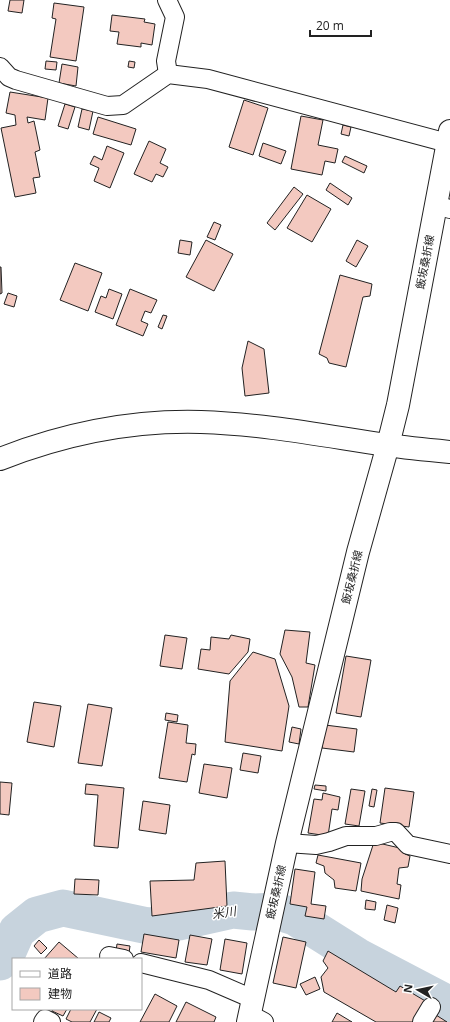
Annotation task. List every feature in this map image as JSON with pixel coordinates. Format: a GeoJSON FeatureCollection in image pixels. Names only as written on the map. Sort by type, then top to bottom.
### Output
{"type":"FeatureCollection","features":[{"type":"Feature","properties":{"kind":"main road","name":"飯坂桑折線"},"geometry":{"type":"LineString","coordinates":[[254,1014],[272,908],[287,843],[358,552],[398,405],[443,207],[449,137]]}},
{"type":"Feature","properties":{"kind":"main road"},"geometry":{"type":"LineString","coordinates":[[0,459],[23,450],[79,433],[145,424],[200,422],[261,426],[388,445],[450,452]]}},
{"type":"Feature","properties":{"kind":"street"},"geometry":{"type":"LineString","coordinates":[[167,0],[175,17],[166,61],[168,74]]}},
{"type":"Feature","properties":{"kind":"street"},"geometry":{"type":"LineString","coordinates":[[0,67],[9,77],[16,80],[95,103],[112,106],[123,105],[133,100],[168,74],[208,79],[449,137]]}},
{"type":"Feature","properties":{"kind":"street"},"geometry":{"type":"LineString","coordinates":[[287,843],[316,845],[346,836],[376,836],[396,832],[408,845],[414,848],[450,854]]}},
{"type":"Feature","properties":{"kind":"street"},"geometry":{"type":"LineString","coordinates":[[142,963],[209,980],[254,1014]]}},
{"type":"Feature","properties":{"kind":"street"},"geometry":{"type":"LineString","coordinates":[[43,1022],[45,1019],[51,1022]]}},
{"type":"Feature","properties":{"kind":"building"},"geometry":{"type":"Polygon","coordinates":[[[10,0],[24,0],[22,13],[8,11],[10,0]]]}},
{"type":"Feature","properties":{"kind":"building"},"geometry":{"type":"Polygon","coordinates":[[[54,3],[84,7],[76,61],[50,57],[56,19],[52,18],[54,3]]]}},
{"type":"Feature","properties":{"kind":"building"},"geometry":{"type":"Polygon","coordinates":[[[112,15],[145,19],[144,22],[155,24],[152,45],[141,43],[141,47],[117,44],[119,32],[110,31],[112,15]]]}},
{"type":"Feature","properties":{"kind":"building"},"geometry":{"type":"Polygon","coordinates":[[[46,61],[57,62],[56,70],[45,69],[46,61]]]}},
{"type":"Feature","properties":{"kind":"building"},"geometry":{"type":"Polygon","coordinates":[[[129,61],[135,62],[134,68],[128,67],[129,61]]]}},
{"type":"Feature","properties":{"kind":"building"},"geometry":{"type":"Polygon","coordinates":[[[62,64],[78,67],[76,86],[59,83],[62,64]]]}},
{"type":"Feature","properties":{"kind":"building"},"geometry":{"type":"Polygon","coordinates":[[[10,92],[48,98],[45,120],[27,117],[28,123],[34,121],[40,150],[35,152],[40,177],[33,178],[36,193],[15,197],[1,128],[16,125],[15,115],[6,113],[10,92]]]}},
{"type":"Feature","properties":{"kind":"building"},"geometry":{"type":"Polygon","coordinates":[[[244,100],[268,108],[253,155],[229,147],[244,100]]]}},
{"type":"Feature","properties":{"kind":"building"},"geometry":{"type":"Polygon","coordinates":[[[65,104],[75,107],[68,129],[58,126],[65,104]]]}},
{"type":"Feature","properties":{"kind":"building"},"geometry":{"type":"Polygon","coordinates":[[[82,109],[93,111],[89,130],[78,127],[82,109]]]}},
{"type":"Feature","properties":{"kind":"building"},"geometry":{"type":"Polygon","coordinates":[[[301,116],[323,120],[318,145],[338,149],[335,163],[325,161],[322,175],[291,169],[301,116]]]}},
{"type":"Feature","properties":{"kind":"building"},"geometry":{"type":"Polygon","coordinates":[[[98,117],[136,129],[131,145],[93,134],[98,117]]]}},
{"type":"Feature","properties":{"kind":"building"},"geometry":{"type":"Polygon","coordinates":[[[343,125],[351,127],[349,136],[341,134],[343,125]]]}},
{"type":"Feature","properties":{"kind":"building"},"geometry":{"type":"Polygon","coordinates":[[[149,141],[166,149],[160,163],[168,167],[163,177],[156,174],[152,182],[134,174],[149,141]]]}},
{"type":"Feature","properties":{"kind":"building"},"geometry":{"type":"Polygon","coordinates":[[[263,143],[286,151],[281,164],[259,156],[263,143]]]}},
{"type":"Feature","properties":{"kind":"building"},"geometry":{"type":"Polygon","coordinates":[[[107,146],[124,153],[110,188],[94,181],[99,168],[90,164],[94,156],[102,160],[107,146]]]}},
{"type":"Feature","properties":{"kind":"building"},"geometry":{"type":"Polygon","coordinates":[[[345,156],[367,166],[364,173],[342,162],[345,156]]]}},
{"type":"Feature","properties":{"kind":"building"},"geometry":{"type":"Polygon","coordinates":[[[330,183],[352,198],[348,205],[326,190],[330,183]]]}},
{"type":"Feature","properties":{"kind":"building"},"geometry":{"type":"Polygon","coordinates":[[[294,187],[303,194],[275,230],[267,223],[294,187]]]}},
{"type":"Feature","properties":{"kind":"building"},"geometry":{"type":"Polygon","coordinates":[[[307,195],[331,209],[312,242],[287,228],[307,195]]]}},
{"type":"Feature","properties":{"kind":"building"},"geometry":{"type":"Polygon","coordinates":[[[214,222],[221,225],[215,240],[207,237],[214,222]]]}},
{"type":"Feature","properties":{"kind":"building"},"geometry":{"type":"Polygon","coordinates":[[[180,240],[192,242],[190,255],[178,253],[180,240]]]}},
{"type":"Feature","properties":{"kind":"building"},"geometry":{"type":"Polygon","coordinates":[[[206,240],[233,254],[214,291],[186,277],[206,240]]]}},
{"type":"Feature","properties":{"kind":"building"},"geometry":{"type":"Polygon","coordinates":[[[357,240],[368,246],[356,267],[346,261],[357,240]]]}},
{"type":"Feature","properties":{"kind":"building"},"geometry":{"type":"Polygon","coordinates":[[[75,263],[102,273],[88,311],[60,300],[75,263]]]}},
{"type":"Feature","properties":{"kind":"building"},"geometry":{"type":"Polygon","coordinates":[[[0,267],[2,293],[0,294],[0,267]]]}},
{"type":"Feature","properties":{"kind":"building"},"geometry":{"type":"Polygon","coordinates":[[[340,275],[372,284],[370,296],[363,297],[346,367],[329,363],[327,358],[319,354],[340,275]]]}},
{"type":"Feature","properties":{"kind":"building"},"geometry":{"type":"Polygon","coordinates":[[[109,289],[122,294],[113,319],[95,312],[101,296],[106,298],[109,289]]]}},
{"type":"Feature","properties":{"kind":"building"},"geometry":{"type":"Polygon","coordinates":[[[130,289],[157,300],[151,313],[145,311],[141,321],[148,324],[143,336],[116,325],[130,289]]]}},
{"type":"Feature","properties":{"kind":"building"},"geometry":{"type":"Polygon","coordinates":[[[8,293],[17,296],[14,307],[4,304],[8,293]]]}},
{"type":"Feature","properties":{"kind":"building"},"geometry":{"type":"Polygon","coordinates":[[[163,315],[167,316],[162,329],[158,327],[163,315]]]}},
{"type":"Feature","properties":{"kind":"building"},"geometry":{"type":"Polygon","coordinates":[[[248,341],[264,349],[269,393],[245,396],[242,368],[248,341]]]}},
{"type":"Feature","properties":{"kind":"building"},"geometry":{"type":"Polygon","coordinates":[[[285,630],[310,632],[306,663],[315,665],[308,707],[299,707],[292,677],[280,654],[285,630]]]}},
{"type":"Feature","properties":{"kind":"building"},"geometry":{"type":"Polygon","coordinates":[[[165,635],[187,638],[182,669],[160,666],[165,635]]]}},
{"type":"Feature","properties":{"kind":"building"},"geometry":{"type":"Polygon","coordinates":[[[231,635],[250,639],[248,652],[229,674],[198,669],[201,649],[210,650],[211,637],[229,639],[231,635]]]}},
{"type":"Feature","properties":{"kind":"building"},"geometry":{"type":"Polygon","coordinates":[[[253,652],[275,659],[289,706],[282,751],[225,742],[230,681],[253,652]]]}},
{"type":"Feature","properties":{"kind":"building"},"geometry":{"type":"Polygon","coordinates":[[[346,656],[371,660],[361,717],[336,713],[346,656]]]}},
{"type":"Feature","properties":{"kind":"building"},"geometry":{"type":"Polygon","coordinates":[[[34,702],[61,706],[54,747],[27,742],[34,702]]]}},
{"type":"Feature","properties":{"kind":"building"},"geometry":{"type":"Polygon","coordinates":[[[88,704],[112,708],[102,766],[78,763],[88,704]]]}},
{"type":"Feature","properties":{"kind":"building"},"geometry":{"type":"Polygon","coordinates":[[[166,713],[178,715],[177,722],[165,720],[166,713]]]}},
{"type":"Feature","properties":{"kind":"building"},"geometry":{"type":"Polygon","coordinates":[[[168,722],[188,725],[186,743],[196,744],[195,755],[192,754],[187,782],[159,778],[168,722]]]}},
{"type":"Feature","properties":{"kind":"building"},"geometry":{"type":"Polygon","coordinates":[[[325,725],[357,729],[354,752],[322,748],[325,725]]]}},
{"type":"Feature","properties":{"kind":"building"},"geometry":{"type":"Polygon","coordinates":[[[292,727],[301,729],[299,744],[289,742],[292,727]]]}},
{"type":"Feature","properties":{"kind":"building"},"geometry":{"type":"Polygon","coordinates":[[[243,753],[261,756],[258,773],[240,770],[243,753]]]}},
{"type":"Feature","properties":{"kind":"building"},"geometry":{"type":"Polygon","coordinates":[[[204,764],[232,768],[227,798],[199,793],[204,764]]]}},
{"type":"Feature","properties":{"kind":"building"},"geometry":{"type":"Polygon","coordinates":[[[0,782],[12,783],[9,815],[0,814],[0,782]]]}},
{"type":"Feature","properties":{"kind":"building"},"geometry":{"type":"Polygon","coordinates":[[[86,784],[124,788],[118,848],[94,846],[98,795],[85,794],[86,784]]]}},
{"type":"Feature","properties":{"kind":"building"},"geometry":{"type":"Polygon","coordinates":[[[315,785],[326,786],[326,791],[314,789],[315,785]]]}},
{"type":"Feature","properties":{"kind":"building"},"geometry":{"type":"Polygon","coordinates":[[[385,788],[414,792],[409,827],[380,823],[385,788]]]}},
{"type":"Feature","properties":{"kind":"building"},"geometry":{"type":"Polygon","coordinates":[[[351,789],[365,791],[359,826],[345,824],[351,789]]]}},
{"type":"Feature","properties":{"kind":"building"},"geometry":{"type":"Polygon","coordinates":[[[372,789],[377,790],[374,807],[369,806],[372,789]]]}},
{"type":"Feature","properties":{"kind":"building"},"geometry":{"type":"Polygon","coordinates":[[[323,793],[340,797],[338,810],[332,809],[328,836],[308,833],[314,799],[322,800],[323,793]]]}},
{"type":"Feature","properties":{"kind":"building"},"geometry":{"type":"Polygon","coordinates":[[[143,801],[170,805],[166,834],[139,830],[143,801]]]}},
{"type":"Feature","properties":{"kind":"building"},"geometry":{"type":"Polygon","coordinates":[[[374,842],[404,849],[405,854],[410,856],[408,867],[399,868],[397,884],[401,885],[399,899],[361,891],[362,879],[374,842]]]}},
{"type":"Feature","properties":{"kind":"building"},"geometry":{"type":"Polygon","coordinates":[[[318,855],[361,863],[356,891],[335,888],[334,880],[325,873],[324,866],[316,863],[318,855]]]}},
{"type":"Feature","properties":{"kind":"building"},"geometry":{"type":"Polygon","coordinates":[[[225,861],[227,906],[152,916],[150,881],[194,880],[196,863],[225,861]]]}},
{"type":"Feature","properties":{"kind":"building"},"geometry":{"type":"Polygon","coordinates":[[[295,869],[315,872],[311,904],[326,906],[324,919],[305,916],[307,907],[290,904],[295,869]]]}},
{"type":"Feature","properties":{"kind":"building"},"geometry":{"type":"Polygon","coordinates":[[[75,879],[99,880],[98,895],[74,894],[75,879]]]}},
{"type":"Feature","properties":{"kind":"building"},"geometry":{"type":"Polygon","coordinates":[[[366,900],[376,902],[375,910],[365,909],[366,900]]]}},
{"type":"Feature","properties":{"kind":"building"},"geometry":{"type":"Polygon","coordinates":[[[387,905],[398,908],[395,923],[384,920],[387,905]]]}},
{"type":"Feature","properties":{"kind":"building"},"geometry":{"type":"Polygon","coordinates":[[[144,934],[179,940],[176,958],[141,952],[144,934]]]}},
{"type":"Feature","properties":{"kind":"building"},"geometry":{"type":"Polygon","coordinates":[[[190,935],[212,939],[207,965],[185,962],[190,935]]]}},
{"type":"Feature","properties":{"kind":"building"},"geometry":{"type":"Polygon","coordinates":[[[283,937],[306,942],[296,988],[273,983],[283,937]]]}},
{"type":"Feature","properties":{"kind":"building"},"geometry":{"type":"Polygon","coordinates":[[[225,939],[247,943],[242,974],[220,970],[225,939]]]}},
{"type":"Feature","properties":{"kind":"building"},"geometry":{"type":"Polygon","coordinates":[[[39,940],[47,948],[41,954],[34,946],[39,940]]]}},
{"type":"Feature","properties":{"kind":"building"},"geometry":{"type":"Polygon","coordinates":[[[59,942],[78,958],[45,958],[59,942]]]}},
{"type":"Feature","properties":{"kind":"building"},"geometry":{"type":"Polygon","coordinates":[[[117,944],[130,946],[129,953],[116,951],[117,944]]]}},
{"type":"Feature","properties":{"kind":"building"},"geometry":{"type":"Polygon","coordinates":[[[328,951],[396,992],[400,986],[427,1002],[415,1022],[376,1022],[324,992],[321,977],[328,968],[323,961],[328,951]]]}},
{"type":"Feature","properties":{"kind":"building"},"geometry":{"type":"Polygon","coordinates":[[[315,977],[320,989],[306,995],[300,984],[315,977]]]}},
{"type":"Feature","properties":{"kind":"building"},"geometry":{"type":"Polygon","coordinates":[[[155,994],[177,1006],[169,1022],[140,1022],[155,994]]]}},
{"type":"Feature","properties":{"kind":"building"},"geometry":{"type":"Polygon","coordinates":[[[186,1002],[216,1017],[214,1022],[176,1022],[186,1002]]]}},
{"type":"Feature","properties":{"kind":"building"},"geometry":{"type":"Polygon","coordinates":[[[52,1010],[66,1010],[63,1016],[52,1010]]]}},
{"type":"Feature","properties":{"kind":"building"},"geometry":{"type":"Polygon","coordinates":[[[70,1010],[96,1010],[90,1022],[72,1022],[66,1019],[70,1010]]]}},
{"type":"Feature","properties":{"kind":"building"},"geometry":{"type":"Polygon","coordinates":[[[99,1012],[111,1018],[109,1022],[94,1022],[99,1012]]]}},
{"type":"Feature","properties":{"kind":"building"},"geometry":{"type":"Polygon","coordinates":[[[337,1013],[352,1022],[332,1022],[337,1013]]]}},
{"type":"Feature","properties":{"kind":"building"},"geometry":{"type":"Polygon","coordinates":[[[436,1015],[447,1022],[432,1022],[436,1015]]]}},
{"type":"Feature","properties":{"kind":"waterway","name":"米川"},"geometry":{"type":"LineString","coordinates":[[0,962],[5,958],[17,931],[37,915],[63,908],[148,926],[179,922],[233,910],[253,912],[276,911],[295,917],[357,956],[450,1005]]}}]}
